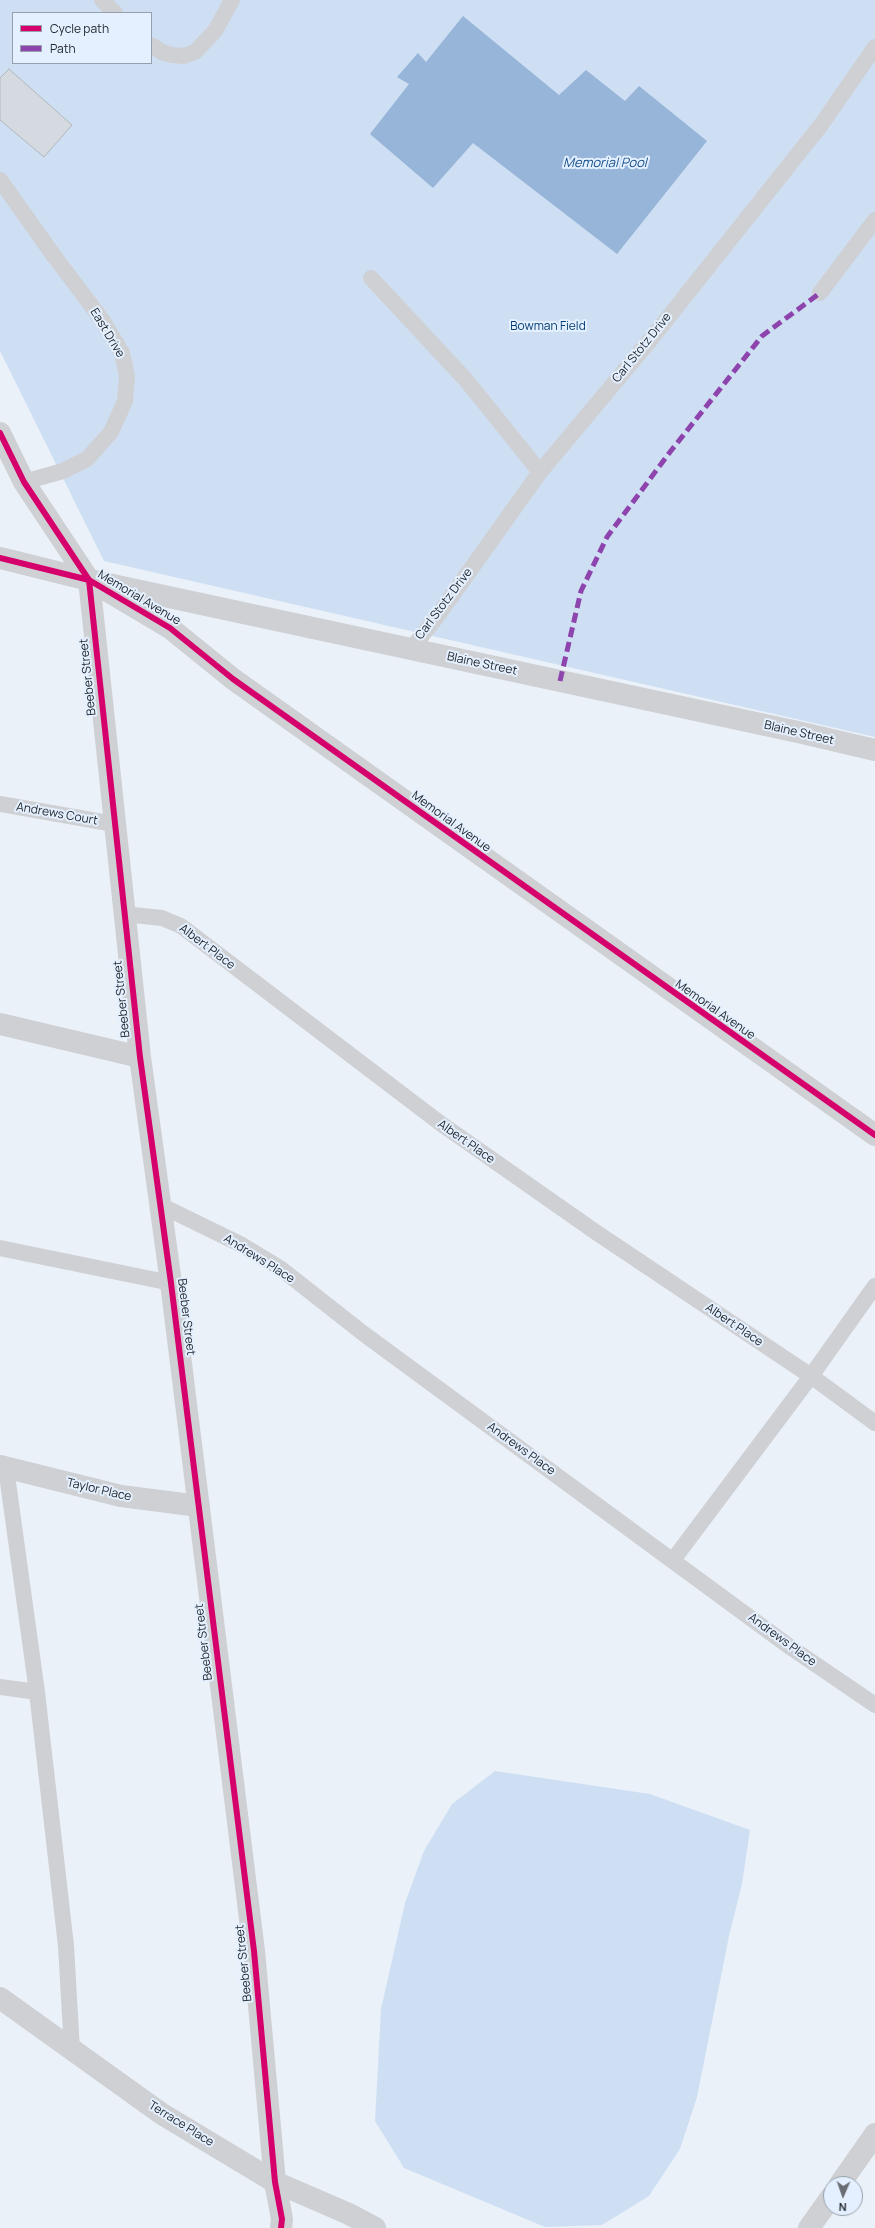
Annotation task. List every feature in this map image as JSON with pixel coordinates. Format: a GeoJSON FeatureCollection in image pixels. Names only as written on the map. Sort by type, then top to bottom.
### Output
{"type":"FeatureCollection","features":[{"type":"Feature","properties":{"kind":"street","name":"Beeber Street"},"geometry":{"type":"LineString","coordinates":[[0,434],[24,482],[89,580],[140,1057],[171,1283],[254,1951],[275,2182],[282,2219],[281,2228]]}},
{"type":"Feature","properties":{"kind":"street","name":"Memorial Avenue"},"geometry":{"type":"LineString","coordinates":[[0,558],[89,580],[170,628],[233,679],[875,1136]]}},
{"type":"Feature","properties":{"kind":"street","name":"Blaine Street"},"geometry":{"type":"LineString","coordinates":[[89,580],[875,750]]}},
{"type":"Feature","properties":{"kind":"street"},"geometry":{"type":"LineString","coordinates":[[0,1024],[140,1057]]}},
{"type":"Feature","properties":{"kind":"street","name":"Taylor Place"},"geometry":{"type":"LineString","coordinates":[[3,1467],[121,1496],[199,1506]]}},
{"type":"Feature","properties":{"kind":"street","name":"Terrace Place"},"geometry":{"type":"LineString","coordinates":[[0,1998],[162,2114],[275,2182],[349,2214],[374,2228]]}},
{"type":"Feature","properties":{"kind":"street"},"geometry":{"type":"LineString","coordinates":[[846,2176],[875,2134]]}},
{"type":"Feature","properties":{"kind":"street"},"geometry":{"type":"LineString","coordinates":[[809,2228],[823,2208]]}},
{"type":"Feature","properties":{"kind":"lane"},"geometry":{"type":"LineString","coordinates":[[102,0],[114,12]]}},
{"type":"Feature","properties":{"kind":"lane"},"geometry":{"type":"LineString","coordinates":[[152,46],[162,52],[172,55],[184,56],[195,52],[215,31],[232,0]]}},
{"type":"Feature","properties":{"kind":"lane","name":"Carl Stotz Drive"},"geometry":{"type":"LineString","coordinates":[[411,649],[436,618],[540,472],[651,339],[822,125],[875,47]]}},
{"type":"Feature","properties":{"kind":"lane","name":"East Drive"},"geometry":{"type":"LineString","coordinates":[[0,180],[103,321],[122,353],[127,376],[125,401],[111,432],[87,459],[63,471],[24,482]]}},
{"type":"Feature","properties":{"kind":"lane"},"geometry":{"type":"LineString","coordinates":[[820,293],[875,220]]}},
{"type":"Feature","properties":{"kind":"lane"},"geometry":{"type":"LineString","coordinates":[[371,278],[466,380],[540,472]]}},
{"type":"Feature","properties":{"kind":"lane","name":"Andrews Court"},"geometry":{"type":"LineString","coordinates":[[0,804],[114,824]]}},
{"type":"Feature","properties":{"kind":"lane","name":"Albert Place"},"geometry":{"type":"LineString","coordinates":[[124,914],[162,918],[181,926],[440,1123],[597,1233],[811,1376],[875,1423]]}},
{"type":"Feature","properties":{"kind":"lane","name":"Andrews Place"},"geometry":{"type":"LineString","coordinates":[[160,1205],[242,1245],[280,1268],[364,1334],[790,1647],[875,1705]]}},
{"type":"Feature","properties":{"kind":"lane"},"geometry":{"type":"LineString","coordinates":[[0,1248],[171,1283]]}},
{"type":"Feature","properties":{"kind":"lane"},"geometry":{"type":"LineString","coordinates":[[673,1560],[811,1376],[875,1286]]}},
{"type":"Feature","properties":{"kind":"lane"},"geometry":{"type":"LineString","coordinates":[[3,1467],[37,1692],[66,1946],[72,2050]]}},
{"type":"Feature","properties":{"kind":"lane"},"geometry":{"type":"LineString","coordinates":[[0,1686],[37,1692]]}},
{"type":"Feature","properties":{"kind":"green space","name":"Bowman Field"},"geometry":{"type":"Polygon","coordinates":[[[0,0],[875,0],[875,737],[104,561],[0,351],[0,0]]]}},
{"type":"Feature","properties":{"kind":"green space"},"geometry":{"type":"Polygon","coordinates":[[[495,1771],[650,1794],[750,1830],[742,1884],[729,1936],[697,2097],[680,2149],[649,2196],[602,2225],[545,2227],[404,2168],[375,2121],[381,2009],[405,1903],[424,1851],[452,1804],[495,1771]]]}},
{"type":"Feature","properties":{"kind":"water","name":"Memorial Pool"},"geometry":{"type":"Polygon","coordinates":[[[463,16],[559,95],[586,70],[625,101],[639,86],[707,141],[617,254],[473,143],[433,188],[370,134],[409,84],[397,77],[418,53],[426,62],[463,16]]]}},
{"type":"Feature","properties":{"kind":"building"},"geometry":{"type":"Polygon","coordinates":[[[9,69],[72,125],[44,157],[0,120],[0,78],[9,69]]]}},
{"type":"Feature","properties":{"kind":"marked path"},"geometry":{"type":"LineString","coordinates":[[560,681],[581,591],[607,537],[670,452],[762,336],[820,293]]}},
{"type":"Feature","properties":{"kind":"cycle path"},"geometry":{"type":"LineString","coordinates":[[0,433],[24,482],[89,580],[140,1057],[171,1283],[254,1951],[275,2182],[282,2219],[281,2228]]}},
{"type":"Feature","properties":{"kind":"cycle path"},"geometry":{"type":"LineString","coordinates":[[0,558],[89,580],[170,628],[233,679],[875,1135]]}}]}
